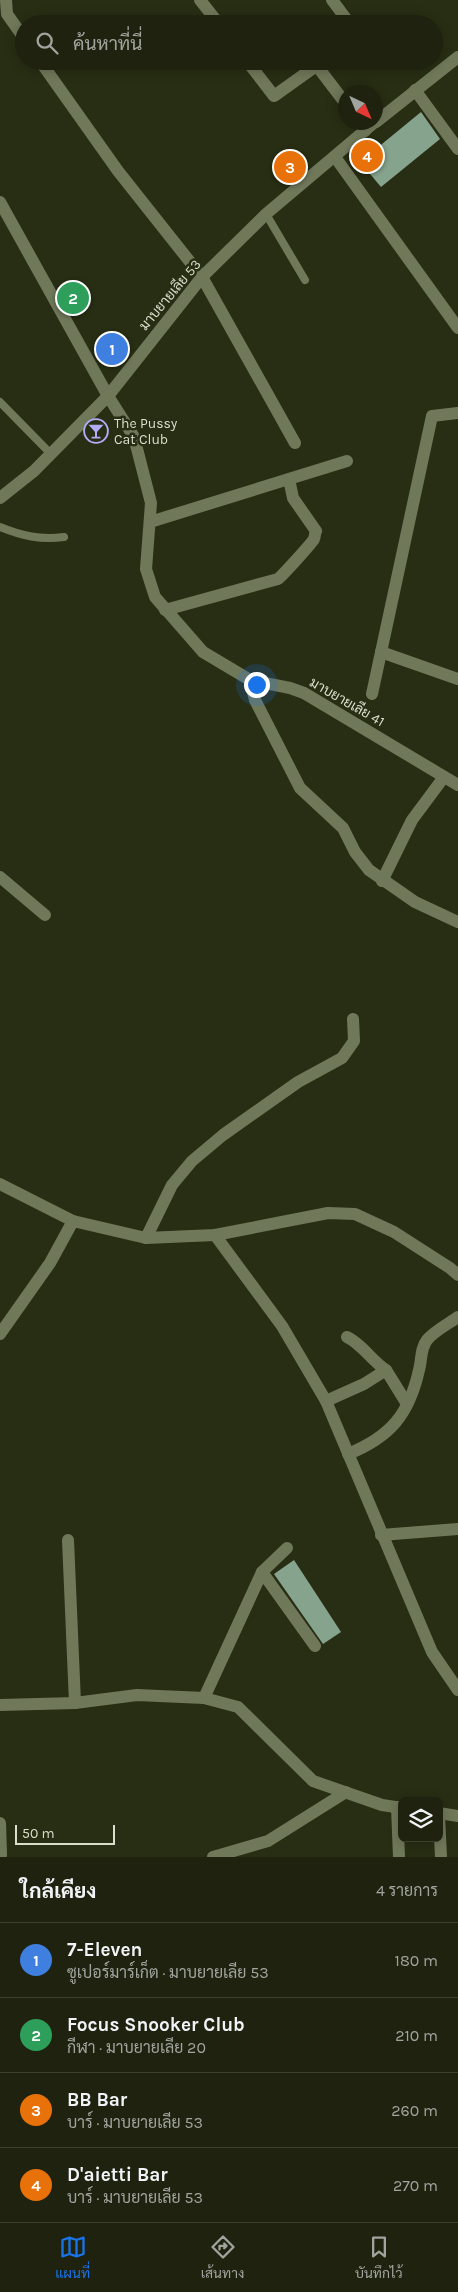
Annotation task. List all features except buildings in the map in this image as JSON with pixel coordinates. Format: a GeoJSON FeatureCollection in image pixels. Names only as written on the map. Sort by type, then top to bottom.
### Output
{"type":"FeatureCollection","features":[{"type":"Feature","properties":{"kind":"street"},"geometry":{"type":"LineString","coordinates":[[6,0],[7,14],[15,25]]}},
{"type":"Feature","properties":{"kind":"street"},"geometry":{"type":"LineString","coordinates":[[200,0],[212,15]]}},
{"type":"Feature","properties":{"kind":"street"},"geometry":{"type":"LineString","coordinates":[[332,0],[343,15]]}},
{"type":"Feature","properties":{"kind":"street","name":"มาบยายเลีย 53"},"geometry":{"type":"LineString","coordinates":[[443,69],[458,57]]}},
{"type":"Feature","properties":{"kind":"street"},"geometry":{"type":"LineString","coordinates":[[46,70],[118,170],[202,277],[295,442]]}},
{"type":"Feature","properties":{"kind":"street"},"geometry":{"type":"LineString","coordinates":[[254,70],[274,96],[310,70]]}},
{"type":"Feature","properties":{"kind":"street"},"geometry":{"type":"LineString","coordinates":[[324,70],[338,91]]}},
{"type":"Feature","properties":{"kind":"street","name":"มาบยายเลีย 53"},"geometry":{"type":"LineString","coordinates":[[383,114],[441,70]]}},
{"type":"Feature","properties":{"kind":"street"},"geometry":{"type":"LineString","coordinates":[[415,90],[458,149]]}},
{"type":"Feature","properties":{"kind":"street","name":"มาบยายเลีย 53"},"geometry":{"type":"LineString","coordinates":[[0,498],[34,471],[108,396],[202,277],[266,214],[335,157],[363,130]]}},
{"type":"Feature","properties":{"kind":"street"},"geometry":{"type":"LineString","coordinates":[[335,157],[458,328]]}},
{"type":"Feature","properties":{"kind":"street","name":"มาบยายเลีย 41"},"geometry":{"type":"LineString","coordinates":[[0,202],[108,396],[134,437],[149,496],[150,522],[146,550],[146,569],[155,596],[165,610],[203,652],[250,680],[290,688],[304,694],[458,785]]}},
{"type":"Feature","properties":{"kind":"street"},"geometry":{"type":"LineString","coordinates":[[372,694],[432,416],[458,413]]}},
{"type":"Feature","properties":{"kind":"street"},"geometry":{"type":"LineString","coordinates":[[150,522],[347,461]]}},
{"type":"Feature","properties":{"kind":"street"},"geometry":{"type":"LineString","coordinates":[[165,610],[284,575],[314,538],[316,530],[293,498],[289,479]]}},
{"type":"Feature","properties":{"kind":"street"},"geometry":{"type":"LineString","coordinates":[[381,652],[458,679]]}},
{"type":"Feature","properties":{"kind":"street"},"geometry":{"type":"LineString","coordinates":[[250,680],[255,700],[300,788],[343,828],[355,852],[369,870],[382,881],[415,902],[458,922]]}},
{"type":"Feature","properties":{"kind":"street"},"geometry":{"type":"LineString","coordinates":[[382,881],[412,820],[444,777]]}},
{"type":"Feature","properties":{"kind":"street"},"geometry":{"type":"LineString","coordinates":[[0,877],[44,915]]}},
{"type":"Feature","properties":{"kind":"street"},"geometry":{"type":"LineString","coordinates":[[146,1238],[172,1185],[192,1161],[223,1135],[298,1082],[342,1058],[354,1041],[353,1019]]}},
{"type":"Feature","properties":{"kind":"street"},"geometry":{"type":"LineString","coordinates":[[0,1184],[73,1221],[146,1238],[215,1235],[328,1213],[355,1214],[394,1232],[458,1275]]}},
{"type":"Feature","properties":{"kind":"street"},"geometry":{"type":"LineString","coordinates":[[0,1334],[50,1263],[73,1221]]}},
{"type":"Feature","properties":{"kind":"street"},"geometry":{"type":"LineString","coordinates":[[215,1235],[282,1326],[326,1400],[381,1535],[432,1652],[458,1690]]}},
{"type":"Feature","properties":{"kind":"street"},"geometry":{"type":"LineString","coordinates":[[348,1454],[366,1447],[388,1433],[398,1421],[407,1404],[419,1370],[422,1349],[428,1340],[458,1317]]}},
{"type":"Feature","properties":{"kind":"street"},"geometry":{"type":"LineString","coordinates":[[347,1336],[355,1340],[375,1363],[386,1370],[407,1404]]}},
{"type":"Feature","properties":{"kind":"street"},"geometry":{"type":"LineString","coordinates":[[326,1400],[364,1384],[386,1370]]}},
{"type":"Feature","properties":{"kind":"street"},"geometry":{"type":"LineString","coordinates":[[381,1535],[458,1529]]}},
{"type":"Feature","properties":{"kind":"street"},"geometry":{"type":"LineString","coordinates":[[68,1540],[75,1703]]}},
{"type":"Feature","properties":{"kind":"street"},"geometry":{"type":"LineString","coordinates":[[204,1698],[262,1572],[287,1548]]}},
{"type":"Feature","properties":{"kind":"street"},"geometry":{"type":"LineString","coordinates":[[262,1572],[315,1646]]}},
{"type":"Feature","properties":{"kind":"street"},"geometry":{"type":"LineString","coordinates":[[0,1705],[75,1703],[137,1695],[204,1698],[238,1707],[313,1781],[382,1805],[398,1808]]}},
{"type":"Feature","properties":{"kind":"street"},"geometry":{"type":"LineString","coordinates":[[213,1857],[268,1841],[346,1792]]}},
{"type":"Feature","properties":{"kind":"street"},"geometry":{"type":"LineString","coordinates":[[443,1814],[458,1816]]}},
{"type":"Feature","properties":{"kind":"street"},"geometry":{"type":"LineString","coordinates":[[0,1823],[1,1854]]}},
{"type":"Feature","properties":{"kind":"street"},"geometry":{"type":"LineString","coordinates":[[399,1842],[399,1857]]}},
{"type":"Feature","properties":{"kind":"street"},"geometry":{"type":"LineString","coordinates":[[440,1842],[441,1857]]}},
{"type":"Feature","properties":{"kind":"lane"},"geometry":{"type":"LineString","coordinates":[[266,214],[305,280]]}},
{"type":"Feature","properties":{"kind":"lane"},"geometry":{"type":"LineString","coordinates":[[0,402],[51,454]]}},
{"type":"Feature","properties":{"kind":"lane"},"geometry":{"type":"LineString","coordinates":[[0,527],[18,535],[45,539],[64,537]]}},
{"type":"Feature","properties":{"kind":"place","name":"D'aietti Bar"},"geometry":{"type":"Point","coordinates":[367,156]}},
{"type":"Feature","properties":{"kind":"place","name":"BB Bar"},"geometry":{"type":"Point","coordinates":[290,167]}},
{"type":"Feature","properties":{"kind":"place","name":"Focus Snooker Club"},"geometry":{"type":"Point","coordinates":[73,298]}},
{"type":"Feature","properties":{"kind":"place","name":"7-Eleven"},"geometry":{"type":"Point","coordinates":[112,349]}},
{"type":"Feature","properties":{"kind":"place","name":"The Pussy Cat Club"},"geometry":{"type":"Point","coordinates":[96,431]}}]}
